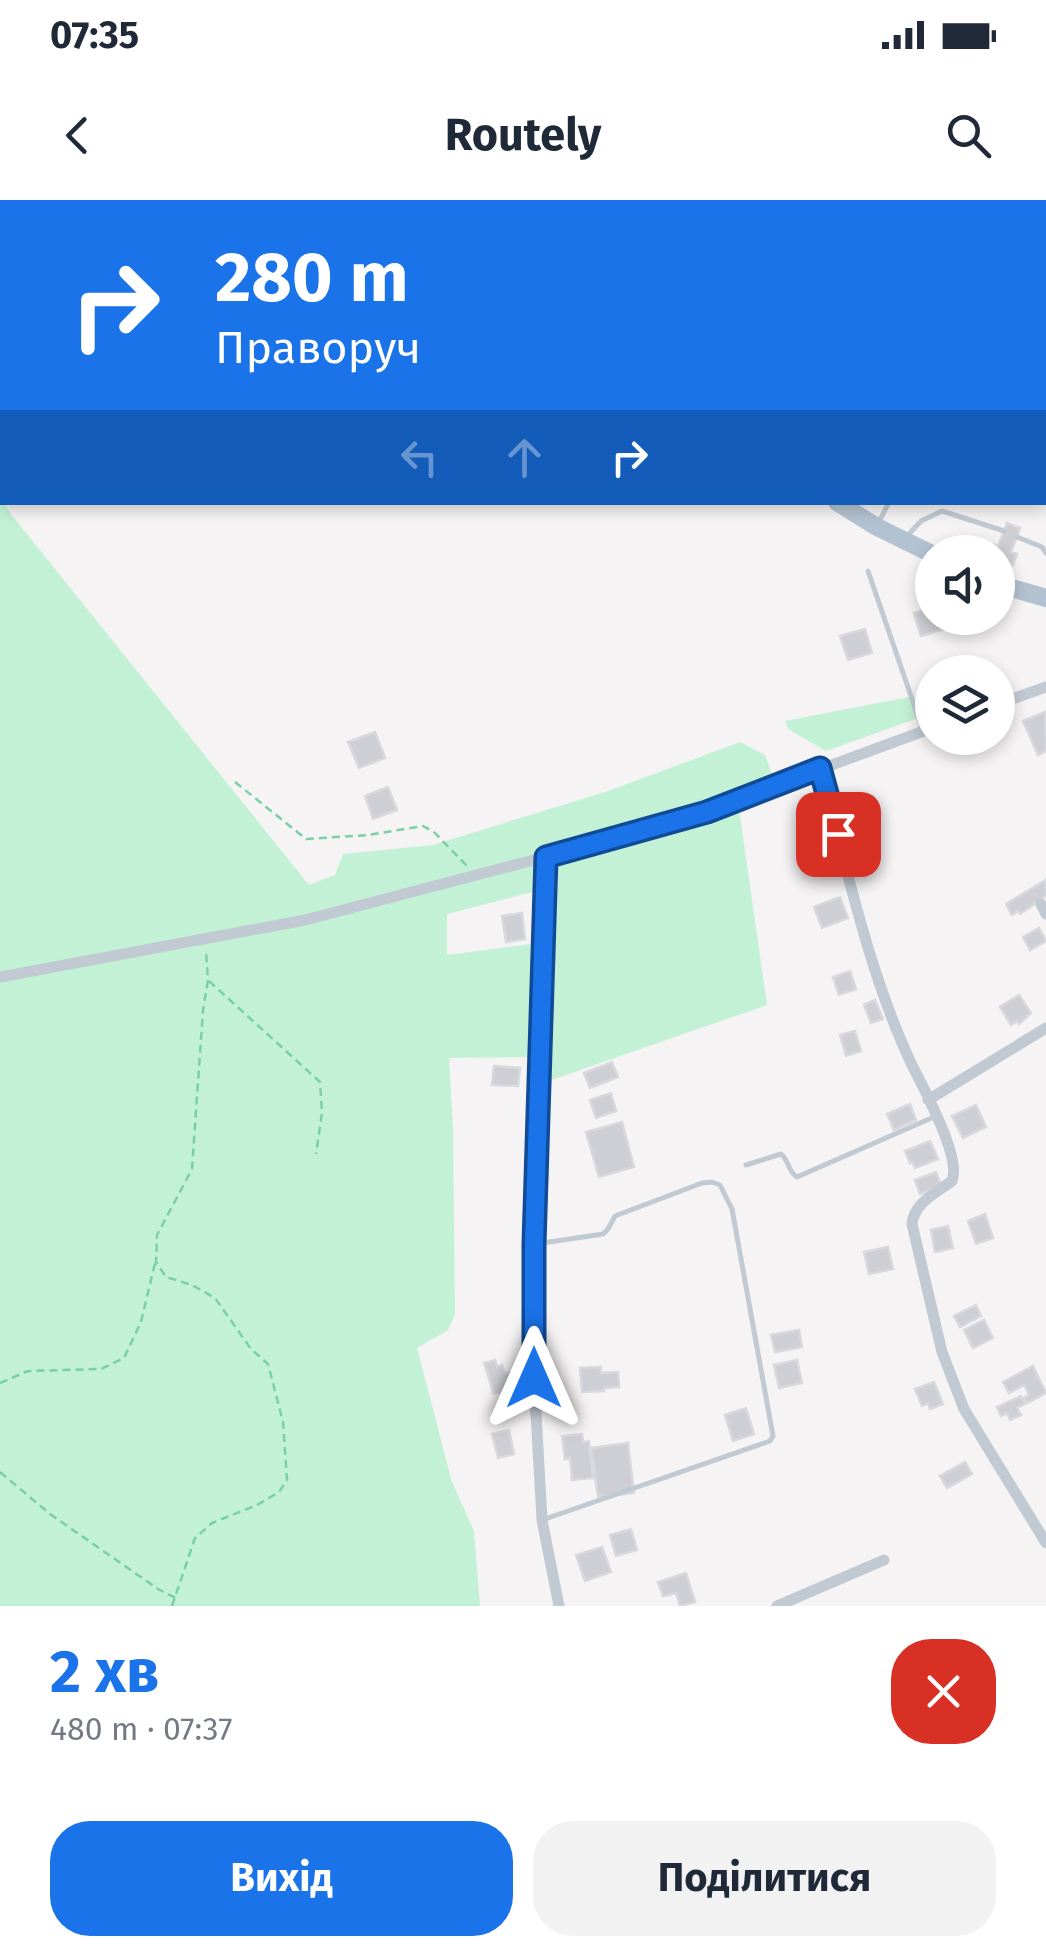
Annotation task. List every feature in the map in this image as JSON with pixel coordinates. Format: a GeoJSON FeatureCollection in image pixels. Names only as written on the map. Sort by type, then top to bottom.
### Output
{"type":"FeatureCollection","features":[{"type":"Feature","properties":{"kind":"main road"},"geometry":{"type":"LineString","coordinates":[[842,505],[915,546]]}},
{"type":"Feature","properties":{"kind":"main road"},"geometry":{"type":"LineString","coordinates":[[1015,589],[1046,598]]}},
{"type":"Feature","properties":{"kind":"street"},"geometry":{"type":"LineString","coordinates":[[1015,698],[1046,687]]}},
{"type":"Feature","properties":{"kind":"street"},"geometry":{"type":"LineString","coordinates":[[0,977],[306,920],[546,857],[707,812],[915,734]]}},
{"type":"Feature","properties":{"kind":"street"},"geometry":{"type":"LineString","coordinates":[[820,768],[892,1022],[952,1154],[952,1181],[918,1206],[912,1224],[942,1352],[964,1408],[1046,1543]]}},
{"type":"Feature","properties":{"kind":"street"},"geometry":{"type":"LineString","coordinates":[[546,857],[534,1244],[534,1378],[542,1520],[559,1606]]}},
{"type":"Feature","properties":{"kind":"street"},"geometry":{"type":"LineString","coordinates":[[928,1100],[1046,1028]]}},
{"type":"Feature","properties":{"kind":"street"},"geometry":{"type":"LineString","coordinates":[[777,1606],[884,1560]]}},
{"type":"Feature","properties":{"kind":"lane"},"geometry":{"type":"LineString","coordinates":[[877,527],[888,505]]}},
{"type":"Feature","properties":{"kind":"lane"},"geometry":{"type":"LineString","coordinates":[[904,540],[921,521],[942,512],[1004,531]]}},
{"type":"Feature","properties":{"kind":"lane"},"geometry":{"type":"LineString","coordinates":[[1017,537],[1042,547],[1046,553]]}},
{"type":"Feature","properties":{"kind":"lane"},"geometry":{"type":"LineString","coordinates":[[868,571],[915,695]]}},
{"type":"Feature","properties":{"kind":"lane"},"geometry":{"type":"LineString","coordinates":[[746,1166],[781,1154],[797,1177],[936,1116]]}},
{"type":"Feature","properties":{"kind":"lane"},"geometry":{"type":"LineString","coordinates":[[534,1244],[603,1234],[615,1216],[702,1184],[720,1185],[732,1209],[773,1436],[770,1442],[542,1520]]}},
{"type":"Feature","properties":{"kind":"path"},"geometry":{"type":"LineString","coordinates":[[235,782],[306,839],[423,826],[434,832],[476,875]]}},
{"type":"Feature","properties":{"kind":"path"},"geometry":{"type":"LineString","coordinates":[[0,1383],[28,1370],[101,1368],[124,1358],[142,1322],[156,1262],[157,1235],[192,1169],[208,980],[205,939]]}},
{"type":"Feature","properties":{"kind":"path"},"geometry":{"type":"LineString","coordinates":[[208,980],[320,1082],[322,1113],[316,1154]]}},
{"type":"Feature","properties":{"kind":"path"},"geometry":{"type":"LineString","coordinates":[[156,1262],[166,1278],[215,1298],[251,1349],[268,1364],[283,1422],[286,1480],[279,1492],[212,1523],[195,1538],[172,1606]]}},
{"type":"Feature","properties":{"kind":"path"},"geometry":{"type":"LineString","coordinates":[[0,1472],[50,1514],[176,1598]]}},
{"type":"Feature","properties":{"kind":"green space"},"geometry":{"type":"Polygon","coordinates":[[[0,505],[6,505],[309,885],[335,875],[343,854],[433,845],[608,791],[740,742],[765,755],[772,774],[813,776],[739,809],[767,1005],[534,1086],[534,1057],[449,1058],[455,1315],[448,1330],[417,1348],[452,1482],[474,1531],[480,1606],[0,1606],[0,505]],[[536,891],[447,914],[447,955],[539,943],[541,925],[536,891]]]}},
{"type":"Feature","properties":{"kind":"green space"},"geometry":{"type":"Polygon","coordinates":[[[914,696],[915,699],[915,719],[826,751],[788,729],[785,721],[914,696]]]}},
{"type":"Feature","properties":{"kind":"building"},"geometry":{"type":"Polygon","coordinates":[[[1007,523],[1020,528],[1015,541],[1015,535],[1002,535],[1007,523]]]}},
{"type":"Feature","properties":{"kind":"building"},"geometry":{"type":"Polygon","coordinates":[[[865,629],[872,653],[848,660],[840,636],[865,629]]]}},
{"type":"Feature","properties":{"kind":"building"},"geometry":{"type":"Polygon","coordinates":[[[1045,712],[1046,751],[1038,755],[1023,721],[1045,712]]]}},
{"type":"Feature","properties":{"kind":"building"},"geometry":{"type":"Polygon","coordinates":[[[375,732],[385,758],[359,768],[348,742],[375,732]]]}},
{"type":"Feature","properties":{"kind":"building"},"geometry":{"type":"Polygon","coordinates":[[[388,787],[397,810],[373,819],[365,796],[388,787]]]}},
{"type":"Feature","properties":{"kind":"building"},"geometry":{"type":"Polygon","coordinates":[[[1046,880],[1046,896],[1020,914],[1018,911],[1012,915],[1006,904],[1046,880]]]}},
{"type":"Feature","properties":{"kind":"building"},"geometry":{"type":"Polygon","coordinates":[[[840,897],[848,918],[822,928],[814,907],[840,897]]]}},
{"type":"Feature","properties":{"kind":"building"},"geometry":{"type":"Polygon","coordinates":[[[522,913],[525,939],[506,942],[502,916],[522,913]]]}},
{"type":"Feature","properties":{"kind":"building"},"geometry":{"type":"Polygon","coordinates":[[[1039,928],[1046,941],[1030,950],[1023,937],[1039,928]]]}},
{"type":"Feature","properties":{"kind":"building"},"geometry":{"type":"Polygon","coordinates":[[[850,971],[856,989],[839,995],[833,977],[850,971]]]}},
{"type":"Feature","properties":{"kind":"building"},"geometry":{"type":"Polygon","coordinates":[[[1019,995],[1031,1013],[1019,1024],[1017,1021],[1011,1025],[1000,1007],[1019,995]]]}},
{"type":"Feature","properties":{"kind":"building"},"geometry":{"type":"Polygon","coordinates":[[[875,1000],[883,1019],[871,1023],[864,1005],[875,1000]]]}},
{"type":"Feature","properties":{"kind":"building"},"geometry":{"type":"Polygon","coordinates":[[[855,1031],[861,1051],[846,1056],[840,1035],[855,1031]]]}},
{"type":"Feature","properties":{"kind":"building"},"geometry":{"type":"Polygon","coordinates":[[[612,1062],[618,1077],[590,1088],[584,1073],[612,1062]]]}},
{"type":"Feature","properties":{"kind":"building"},"geometry":{"type":"Polygon","coordinates":[[[494,1066],[520,1068],[518,1086],[492,1085],[494,1066]]]}},
{"type":"Feature","properties":{"kind":"building"},"geometry":{"type":"Polygon","coordinates":[[[611,1093],[616,1111],[596,1118],[590,1100],[611,1093]]]}},
{"type":"Feature","properties":{"kind":"building"},"geometry":{"type":"Polygon","coordinates":[[[910,1104],[916,1120],[894,1130],[887,1114],[910,1104]]]}},
{"type":"Feature","properties":{"kind":"building"},"geometry":{"type":"Polygon","coordinates":[[[976,1105],[986,1127],[963,1138],[952,1116],[976,1105]]]}},
{"type":"Feature","properties":{"kind":"building"},"geometry":{"type":"Polygon","coordinates":[[[622,1122],[634,1167],[599,1177],[586,1132],[622,1122]]]}},
{"type":"Feature","properties":{"kind":"building"},"geometry":{"type":"Polygon","coordinates":[[[930,1141],[938,1159],[915,1168],[905,1151],[930,1141]]]}},
{"type":"Feature","properties":{"kind":"building"},"geometry":{"type":"Polygon","coordinates":[[[936,1172],[941,1185],[920,1194],[915,1180],[936,1172]]]}},
{"type":"Feature","properties":{"kind":"building"},"geometry":{"type":"Polygon","coordinates":[[[985,1214],[993,1238],[976,1244],[968,1221],[985,1214]]]}},
{"type":"Feature","properties":{"kind":"building"},"geometry":{"type":"Polygon","coordinates":[[[948,1226],[953,1248],[935,1252],[931,1230],[948,1226]]]}},
{"type":"Feature","properties":{"kind":"building"},"geometry":{"type":"Polygon","coordinates":[[[888,1247],[893,1269],[869,1274],[864,1252],[888,1247]]]}},
{"type":"Feature","properties":{"kind":"building"},"geometry":{"type":"Polygon","coordinates":[[[976,1305],[981,1316],[960,1327],[954,1316],[976,1305]]]}},
{"type":"Feature","properties":{"kind":"building"},"geometry":{"type":"Polygon","coordinates":[[[984,1320],[993,1338],[973,1348],[964,1330],[984,1320]]]}},
{"type":"Feature","properties":{"kind":"building"},"geometry":{"type":"Polygon","coordinates":[[[799,1330],[802,1347],[775,1352],[771,1335],[799,1330]]]}},
{"type":"Feature","properties":{"kind":"building"},"geometry":{"type":"Polygon","coordinates":[[[495,1360],[497,1367],[502,1365],[505,1374],[511,1372],[514,1379],[509,1381],[511,1389],[494,1394],[484,1363],[495,1360]]]}},
{"type":"Feature","properties":{"kind":"building"},"geometry":{"type":"Polygon","coordinates":[[[797,1360],[802,1383],[779,1388],[774,1365],[797,1360]]]}},
{"type":"Feature","properties":{"kind":"building"},"geometry":{"type":"Polygon","coordinates":[[[1033,1366],[1046,1393],[1027,1403],[1024,1398],[1029,1395],[1024,1385],[1009,1393],[1003,1382],[1033,1366]]]}},
{"type":"Feature","properties":{"kind":"building"},"geometry":{"type":"Polygon","coordinates":[[[601,1367],[601,1373],[618,1372],[619,1387],[582,1392],[580,1368],[601,1367]]]}},
{"type":"Feature","properties":{"kind":"building"},"geometry":{"type":"Polygon","coordinates":[[[934,1382],[943,1404],[930,1409],[928,1403],[922,1406],[915,1389],[934,1382]]]}},
{"type":"Feature","properties":{"kind":"building"},"geometry":{"type":"Polygon","coordinates":[[[1021,1396],[1025,1404],[1017,1408],[1021,1415],[1010,1420],[1007,1413],[1001,1416],[997,1407],[1021,1396]]]}},
{"type":"Feature","properties":{"kind":"building"},"geometry":{"type":"Polygon","coordinates":[[[746,1408],[754,1434],[733,1441],[725,1415],[746,1408]]]}},
{"type":"Feature","properties":{"kind":"building"},"geometry":{"type":"Polygon","coordinates":[[[509,1430],[514,1454],[498,1458],[492,1434],[509,1430]]]}},
{"type":"Feature","properties":{"kind":"building"},"geometry":{"type":"Polygon","coordinates":[[[582,1434],[583,1442],[589,1441],[593,1478],[572,1480],[562,1436],[582,1434]]]}},
{"type":"Feature","properties":{"kind":"building"},"geometry":{"type":"Polygon","coordinates":[[[628,1443],[634,1493],[598,1497],[591,1448],[628,1443]]]}},
{"type":"Feature","properties":{"kind":"building"},"geometry":{"type":"Polygon","coordinates":[[[965,1462],[972,1474],[947,1488],[940,1476],[965,1462]]]}},
{"type":"Feature","properties":{"kind":"building"},"geometry":{"type":"Polygon","coordinates":[[[631,1529],[637,1550],[616,1556],[610,1535],[631,1529]]]}},
{"type":"Feature","properties":{"kind":"building"},"geometry":{"type":"Polygon","coordinates":[[[602,1547],[611,1572],[585,1581],[576,1555],[602,1547]]]}},
{"type":"Feature","properties":{"kind":"building"},"geometry":{"type":"Polygon","coordinates":[[[686,1573],[695,1602],[680,1606],[676,1593],[663,1596],[658,1582],[686,1573]]]}},
{"type":"Feature","properties":{"kind":"route"},"geometry":{"type":"LineString","coordinates":[[534,1378],[534,1244],[546,857],[707,812],[820,768],[838,834]]}}]}
